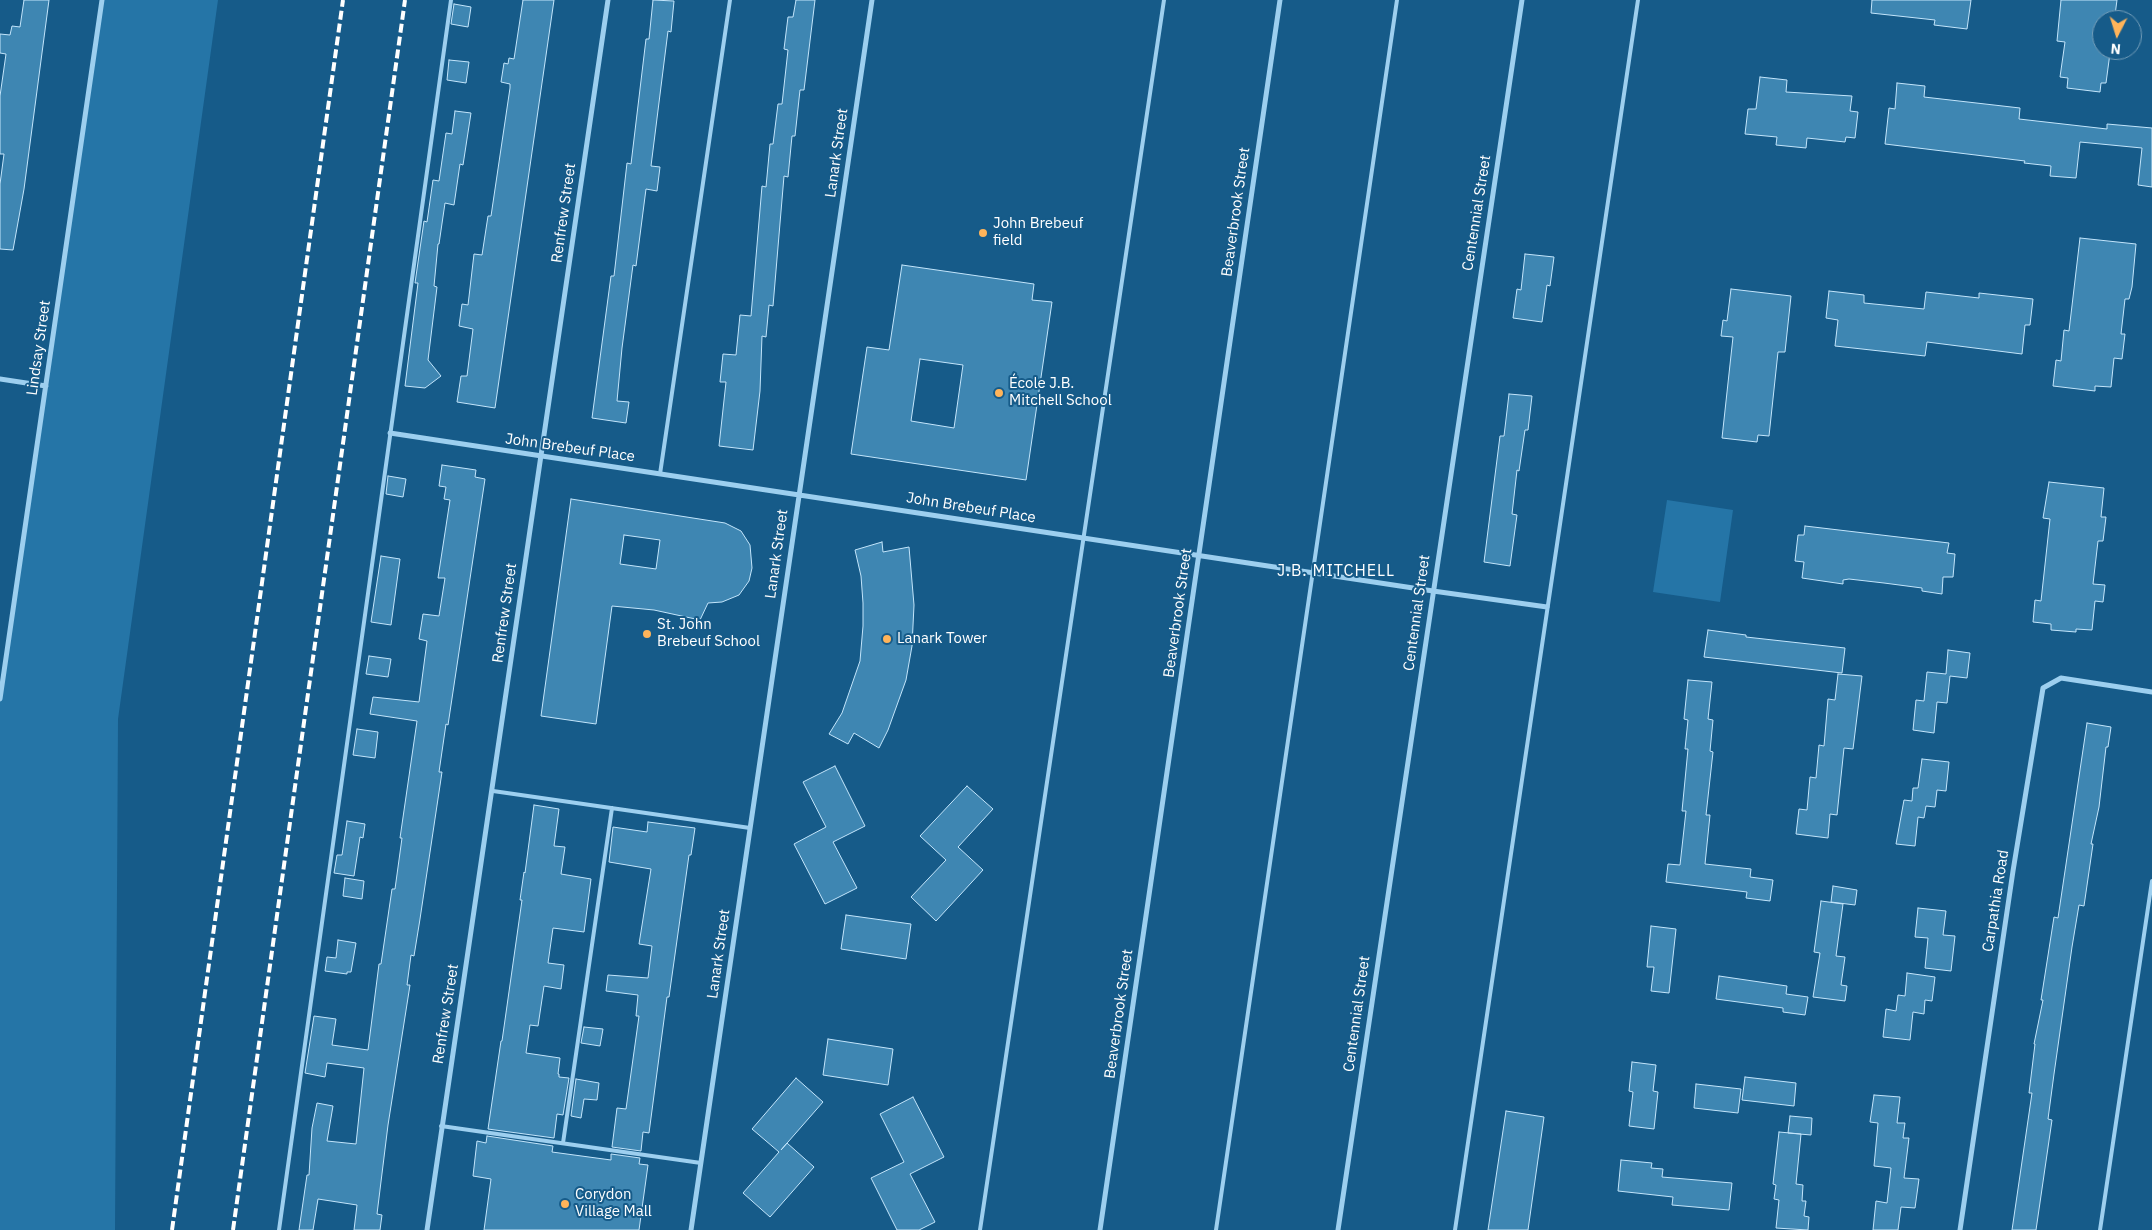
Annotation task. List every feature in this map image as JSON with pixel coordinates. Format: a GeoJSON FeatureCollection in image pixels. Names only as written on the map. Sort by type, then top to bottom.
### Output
{"type":"FeatureCollection","features":[{"type":"Feature","properties":{"kind":"street","name":"Lindsay Street"},"geometry":{"type":"LineString","coordinates":[[0,700],[102,0]]}},
{"type":"Feature","properties":{"kind":"street","name":"Renfrew Street"},"geometry":{"type":"LineString","coordinates":[[427,1230],[608,0]]}},
{"type":"Feature","properties":{"kind":"street","name":"Lanark Street"},"geometry":{"type":"LineString","coordinates":[[691,1230],[872,0]]}},
{"type":"Feature","properties":{"kind":"street","name":"Beaverbrook Street"},"geometry":{"type":"LineString","coordinates":[[1100,1230],[1280,0]]}},
{"type":"Feature","properties":{"kind":"street","name":"Centennial Street"},"geometry":{"type":"LineString","coordinates":[[1338,1230],[1522,0]]}},
{"type":"Feature","properties":{"kind":"street"},"geometry":{"type":"LineString","coordinates":[[0,379],[46,386]]}},
{"type":"Feature","properties":{"kind":"street","name":"John Brebeuf Place"},"geometry":{"type":"LineString","coordinates":[[390,433],[1547,607]]}},
{"type":"Feature","properties":{"kind":"street","name":"Carpathia Road"},"geometry":{"type":"LineString","coordinates":[[1960,1230],[2043,688],[2061,678],[2152,692]]}},
{"type":"Feature","properties":{"kind":"lane"},"geometry":{"type":"LineString","coordinates":[[279,1230],[451,0]]}},
{"type":"Feature","properties":{"kind":"lane"},"geometry":{"type":"LineString","coordinates":[[660,474],[730,0]]}},
{"type":"Feature","properties":{"kind":"lane"},"geometry":{"type":"LineString","coordinates":[[980,1230],[1164,0]]}},
{"type":"Feature","properties":{"kind":"lane"},"geometry":{"type":"LineString","coordinates":[[1216,1230],[1397,0]]}},
{"type":"Feature","properties":{"kind":"lane"},"geometry":{"type":"LineString","coordinates":[[1455,1230],[1638,0]]}},
{"type":"Feature","properties":{"kind":"lane"},"geometry":{"type":"LineString","coordinates":[[493,791],[750,828]]}},
{"type":"Feature","properties":{"kind":"lane"},"geometry":{"type":"LineString","coordinates":[[563,1143],[612,808]]}},
{"type":"Feature","properties":{"kind":"lane"},"geometry":{"type":"LineString","coordinates":[[2100,1230],[2152,881]]}},
{"type":"Feature","properties":{"kind":"lane"},"geometry":{"type":"LineString","coordinates":[[442,1126],[701,1163]]}},
{"type":"Feature","properties":{"kind":"shaded area"},"geometry":{"type":"Polygon","coordinates":[[[102,0],[218,0],[118,719],[115,1230],[0,1230],[0,700],[102,0]]]}},
{"type":"Feature","properties":{"kind":"shaded area"},"geometry":{"type":"Polygon","coordinates":[[[1667,500],[1733,510],[1720,602],[1653,592],[1667,500]]]}},
{"type":"Feature","properties":{"kind":"building"},"geometry":{"type":"Polygon","coordinates":[[[24,0],[49,0],[24,189],[13,250],[0,249],[0,184],[4,154],[0,154],[0,96],[6,54],[0,53],[0,34],[10,35],[12,26],[20,27],[24,0]]]}},
{"type":"Feature","properties":{"kind":"building"},"geometry":{"type":"Polygon","coordinates":[[[523,0],[554,0],[495,408],[457,402],[461,376],[467,376],[473,329],[459,326],[462,304],[468,305],[474,254],[482,255],[488,216],[491,216],[510,88],[510,84],[501,82],[504,63],[508,64],[509,58],[514,59],[523,0]]]}},
{"type":"Feature","properties":{"kind":"building"},"geometry":{"type":"Polygon","coordinates":[[[653,0],[674,1],[671,32],[668,31],[651,166],[660,167],[657,191],[646,189],[636,266],[633,265],[622,348],[617,401],[629,402],[626,423],[592,418],[611,276],[614,276],[627,163],[631,164],[646,39],[649,39],[653,0]]]}},
{"type":"Feature","properties":{"kind":"building"},"geometry":{"type":"Polygon","coordinates":[[[796,0],[815,0],[804,90],[800,90],[795,136],[792,136],[788,177],[784,176],[773,306],[769,305],[766,337],[762,336],[760,391],[753,450],[719,446],[726,382],[720,382],[723,354],[736,355],[740,315],[751,316],[762,186],[766,187],[770,144],[773,144],[778,104],[782,104],[788,50],[784,49],[788,17],[793,17],[796,0]]]}},
{"type":"Feature","properties":{"kind":"building"},"geometry":{"type":"Polygon","coordinates":[[[1872,0],[1971,0],[1967,29],[1934,25],[1935,20],[1871,13],[1872,0]]]}},
{"type":"Feature","properties":{"kind":"building"},"geometry":{"type":"Polygon","coordinates":[[[2061,0],[2117,0],[2116,10],[2092,10],[2092,60],[2109,60],[2106,83],[2101,83],[2100,92],[2067,88],[2068,78],[2060,77],[2065,42],[2057,41],[2061,0]]]}},
{"type":"Feature","properties":{"kind":"building"},"geometry":{"type":"Polygon","coordinates":[[[454,4],[471,7],[468,27],[451,24],[454,4]]]}},
{"type":"Feature","properties":{"kind":"building"},"geometry":{"type":"Polygon","coordinates":[[[449,60],[469,62],[466,83],[447,80],[449,60]]]}},
{"type":"Feature","properties":{"kind":"building"},"geometry":{"type":"Polygon","coordinates":[[[1760,77],[1787,80],[1786,92],[1852,96],[1850,111],[1858,112],[1855,138],[1846,137],[1845,142],[1807,138],[1806,148],[1776,145],[1777,137],[1745,134],[1748,109],[1756,109],[1760,77]]]}},
{"type":"Feature","properties":{"kind":"building"},"geometry":{"type":"Polygon","coordinates":[[[1897,83],[1925,86],[1924,97],[2020,108],[2019,119],[2107,129],[2107,124],[2152,128],[2152,187],[2138,185],[2142,148],[2080,142],[2076,178],[2050,176],[2051,166],[2024,163],[2025,161],[1885,144],[1889,108],[1895,109],[1897,83]]]}},
{"type":"Feature","properties":{"kind":"building"},"geometry":{"type":"Polygon","coordinates":[[[455,111],[471,113],[463,165],[460,164],[454,205],[445,203],[438,244],[434,286],[437,287],[428,360],[441,376],[425,388],[405,386],[418,283],[415,283],[424,221],[427,222],[433,180],[439,181],[446,133],[452,134],[455,111]]]}},
{"type":"Feature","properties":{"kind":"building"},"geometry":{"type":"Polygon","coordinates":[[[2080,238],[2136,244],[2132,287],[2129,299],[2125,299],[2121,334],[2125,334],[2122,359],[2114,358],[2111,387],[2095,386],[2095,391],[2053,386],[2056,360],[2061,361],[2064,330],[2069,331],[2080,238]]]}},
{"type":"Feature","properties":{"kind":"building"},"geometry":{"type":"Polygon","coordinates":[[[1525,254],[1554,257],[1550,286],[1547,285],[1542,322],[1513,318],[1517,289],[1521,290],[1525,254]]]}},
{"type":"Feature","properties":{"kind":"building","name":"École J.B. Mitchell School"},"geometry":{"type":"Polygon","coordinates":[[[902,265],[1034,284],[1032,300],[1052,302],[1026,480],[851,454],[867,347],[889,350],[902,265]],[[920,359],[911,421],[954,428],[963,365],[920,359]]]}},
{"type":"Feature","properties":{"kind":"building"},"geometry":{"type":"Polygon","coordinates":[[[1731,289],[1791,296],[1785,352],[1778,352],[1769,436],[1758,435],[1757,442],[1722,438],[1733,337],[1721,336],[1723,320],[1727,321],[1731,289]]]}},
{"type":"Feature","properties":{"kind":"building"},"geometry":{"type":"Polygon","coordinates":[[[1829,291],[1864,295],[1864,303],[1924,309],[1926,292],[1979,298],[1979,293],[2033,299],[2030,325],[2025,325],[2022,354],[1927,342],[1925,356],[1835,346],[1838,320],[1826,318],[1829,291]]]}},
{"type":"Feature","properties":{"kind":"building"},"geometry":{"type":"Polygon","coordinates":[[[1509,394],[1532,396],[1528,430],[1525,430],[1519,471],[1517,470],[1512,514],[1517,515],[1510,566],[1484,562],[1500,436],[1504,436],[1509,394]]]}},
{"type":"Feature","properties":{"kind":"building"},"geometry":{"type":"Polygon","coordinates":[[[442,465],[476,470],[475,477],[485,479],[448,725],[446,724],[439,772],[442,772],[420,919],[414,956],[411,955],[407,985],[410,985],[388,1125],[377,1214],[382,1215],[380,1230],[354,1230],[357,1205],[318,1199],[313,1230],[299,1230],[307,1175],[309,1175],[312,1128],[317,1103],[333,1106],[327,1141],[356,1144],[364,1068],[327,1063],[325,1077],[305,1073],[314,1016],[336,1019],[332,1045],[368,1050],[379,964],[381,964],[392,889],[395,889],[402,838],[400,838],[417,721],[370,714],[373,697],[419,702],[427,641],[419,639],[423,614],[439,616],[445,578],[438,578],[450,500],[444,499],[446,487],[439,486],[442,465]]]}},
{"type":"Feature","properties":{"kind":"building"},"geometry":{"type":"Polygon","coordinates":[[[388,476],[406,479],[403,497],[386,494],[388,476]]]}},
{"type":"Feature","properties":{"kind":"building"},"geometry":{"type":"Polygon","coordinates":[[[2049,482],[2104,488],[2101,517],[2106,517],[2103,541],[2098,541],[2093,584],[2105,585],[2103,602],[2095,601],[2092,630],[2076,629],[2076,632],[2051,630],[2051,624],[2033,622],[2035,600],[2041,601],[2050,519],[2043,518],[2049,482]]]}},
{"type":"Feature","properties":{"kind":"building"},"geometry":{"type":"Polygon","coordinates":[[[571,499],[725,523],[741,531],[750,545],[752,568],[749,581],[739,595],[722,602],[708,603],[700,620],[654,610],[612,606],[596,724],[541,716],[571,499]],[[624,535],[620,564],[656,569],[660,540],[624,535]]]}},
{"type":"Feature","properties":{"kind":"building"},"geometry":{"type":"Polygon","coordinates":[[[1805,526],[1949,543],[1947,553],[1955,554],[1953,577],[1943,577],[1942,594],[1922,591],[1922,588],[1849,579],[1843,580],[1843,584],[1802,578],[1804,562],[1795,561],[1798,535],[1804,535],[1805,526]]]}},
{"type":"Feature","properties":{"kind":"building","name":"Lanark Tower"},"geometry":{"type":"Polygon","coordinates":[[[882,542],[883,552],[909,547],[914,605],[912,646],[906,680],[888,730],[879,748],[854,733],[848,744],[829,734],[842,713],[860,661],[863,603],[861,576],[855,550],[882,542]]]}},
{"type":"Feature","properties":{"kind":"building"},"geometry":{"type":"Polygon","coordinates":[[[381,556],[400,559],[391,625],[371,622],[381,556]]]}},
{"type":"Feature","properties":{"kind":"building"},"geometry":{"type":"Polygon","coordinates":[[[1708,630],[1746,635],[1746,637],[1845,648],[1842,673],[1704,657],[1708,630]]]}},
{"type":"Feature","properties":{"kind":"building"},"geometry":{"type":"Polygon","coordinates":[[[1948,650],[1970,653],[1967,678],[1950,676],[1947,703],[1937,702],[1934,733],[1913,730],[1916,700],[1924,701],[1927,672],[1946,674],[1948,650]]]}},
{"type":"Feature","properties":{"kind":"building"},"geometry":{"type":"Polygon","coordinates":[[[369,656],[391,659],[388,677],[366,674],[369,656]]]}},
{"type":"Feature","properties":{"kind":"building"},"geometry":{"type":"Polygon","coordinates":[[[1838,674],[1862,676],[1853,749],[1844,748],[1837,815],[1830,814],[1828,838],[1796,834],[1799,809],[1807,810],[1810,777],[1816,778],[1819,745],[1824,746],[1828,699],[1835,700],[1838,674]]]}},
{"type":"Feature","properties":{"kind":"building"},"geometry":{"type":"Polygon","coordinates":[[[1688,680],[1712,682],[1708,719],[1713,720],[1710,751],[1713,752],[1706,815],[1710,815],[1705,864],[1751,869],[1750,877],[1773,880],[1770,901],[1746,898],[1747,892],[1666,882],[1668,864],[1680,865],[1686,811],[1682,811],[1688,749],[1685,749],[1688,720],[1684,719],[1688,680]]]}},
{"type":"Feature","properties":{"kind":"building"},"geometry":{"type":"Polygon","coordinates":[[[2087,723],[2111,727],[2108,747],[2106,747],[2099,807],[2091,844],[2093,844],[2084,906],[2079,905],[2072,947],[2048,1119],[2052,1120],[2036,1230],[2012,1230],[2032,1093],[2029,1093],[2034,1044],[2043,1000],[2041,1000],[2054,917],[2058,918],[2087,723]]]}},
{"type":"Feature","properties":{"kind":"building"},"geometry":{"type":"Polygon","coordinates":[[[357,729],[378,732],[375,758],[353,755],[357,729]]]}},
{"type":"Feature","properties":{"kind":"building"},"geometry":{"type":"Polygon","coordinates":[[[1922,759],[1949,762],[1946,791],[1937,790],[1935,807],[1926,806],[1924,818],[1918,817],[1915,846],[1896,844],[1904,800],[1912,801],[1913,788],[1918,788],[1922,759]]]}},
{"type":"Feature","properties":{"kind":"building"},"geometry":{"type":"Polygon","coordinates":[[[835,766],[865,826],[833,842],[857,888],[825,904],[794,844],[826,827],[803,782],[835,766]]]}},
{"type":"Feature","properties":{"kind":"building"},"geometry":{"type":"Polygon","coordinates":[[[967,786],[993,809],[958,847],[983,870],[936,921],[911,897],[946,860],[920,836],[967,786]]]}},
{"type":"Feature","properties":{"kind":"building"},"geometry":{"type":"Polygon","coordinates":[[[534,805],[559,809],[554,846],[565,847],[561,874],[591,879],[584,932],[553,928],[548,963],[564,965],[561,989],[544,986],[538,1026],[530,1025],[526,1053],[560,1058],[559,1077],[569,1078],[563,1115],[557,1114],[554,1138],[488,1129],[534,805]]]}},
{"type":"Feature","properties":{"kind":"building"},"geometry":{"type":"Polygon","coordinates":[[[347,821],[365,824],[363,838],[360,837],[354,876],[334,873],[337,855],[342,855],[347,821]]]}},
{"type":"Feature","properties":{"kind":"building"},"geometry":{"type":"Polygon","coordinates":[[[648,822],[695,828],[691,855],[689,855],[669,997],[667,997],[649,1133],[643,1132],[641,1151],[612,1147],[617,1108],[626,1109],[639,1016],[636,1016],[638,995],[606,991],[608,975],[648,978],[652,946],[639,944],[651,869],[609,862],[613,827],[647,832],[648,822]]]}},
{"type":"Feature","properties":{"kind":"building"},"geometry":{"type":"Polygon","coordinates":[[[345,878],[364,881],[362,899],[343,896],[345,878]]]}},
{"type":"Feature","properties":{"kind":"building"},"geometry":{"type":"Polygon","coordinates":[[[1833,886],[1857,890],[1855,905],[1831,902],[1833,886]]]}},
{"type":"Feature","properties":{"kind":"building"},"geometry":{"type":"Polygon","coordinates":[[[1821,901],[1843,904],[1836,956],[1845,957],[1841,985],[1847,986],[1845,1001],[1813,997],[1820,953],[1814,952],[1821,901]]]}},
{"type":"Feature","properties":{"kind":"building"},"geometry":{"type":"Polygon","coordinates":[[[1918,908],[1946,911],[1943,935],[1955,936],[1951,971],[1925,968],[1928,938],[1915,937],[1918,908]]]}},
{"type":"Feature","properties":{"kind":"building"},"geometry":{"type":"Polygon","coordinates":[[[846,915],[911,924],[906,959],[841,949],[846,915]]]}},
{"type":"Feature","properties":{"kind":"building"},"geometry":{"type":"Polygon","coordinates":[[[1651,926],[1676,929],[1669,993],[1651,991],[1654,967],[1647,967],[1651,926]]]}},
{"type":"Feature","properties":{"kind":"building"},"geometry":{"type":"Polygon","coordinates":[[[338,940],[356,943],[351,972],[347,972],[347,974],[325,971],[327,957],[336,958],[338,940]]]}},
{"type":"Feature","properties":{"kind":"building"},"geometry":{"type":"Polygon","coordinates":[[[1907,973],[1935,977],[1932,1001],[1925,1000],[1924,1014],[1913,1012],[1910,1040],[1883,1037],[1886,1009],[1896,1011],[1898,995],[1905,996],[1907,973]]]}},
{"type":"Feature","properties":{"kind":"building"},"geometry":{"type":"Polygon","coordinates":[[[1719,976],[1787,986],[1786,994],[1808,997],[1805,1015],[1783,1012],[1783,1008],[1716,999],[1719,976]]]}},
{"type":"Feature","properties":{"kind":"building"},"geometry":{"type":"Polygon","coordinates":[[[584,1027],[603,1029],[600,1046],[581,1043],[584,1027]]]}},
{"type":"Feature","properties":{"kind":"building"},"geometry":{"type":"Polygon","coordinates":[[[828,1039],[893,1049],[888,1085],[823,1075],[828,1039]]]}},
{"type":"Feature","properties":{"kind":"building"},"geometry":{"type":"Polygon","coordinates":[[[1632,1062],[1656,1065],[1653,1091],[1658,1092],[1654,1129],[1629,1126],[1633,1092],[1629,1091],[1632,1062]]]}},
{"type":"Feature","properties":{"kind":"building"},"geometry":{"type":"Polygon","coordinates":[[[1745,1077],[1796,1083],[1794,1106],[1742,1100],[1745,1077]]]}},
{"type":"Feature","properties":{"kind":"building"},"geometry":{"type":"Polygon","coordinates":[[[796,1078],[823,1102],[787,1143],[814,1167],[770,1217],[743,1193],[779,1152],[752,1129],[796,1078]]]}},
{"type":"Feature","properties":{"kind":"building"},"geometry":{"type":"Polygon","coordinates":[[[576,1079],[599,1083],[597,1100],[584,1099],[581,1118],[571,1116],[576,1079]]]}},
{"type":"Feature","properties":{"kind":"building"},"geometry":{"type":"Polygon","coordinates":[[[1696,1084],[1741,1089],[1738,1113],[1694,1108],[1696,1084]]]}},
{"type":"Feature","properties":{"kind":"building"},"geometry":{"type":"Polygon","coordinates":[[[1874,1095],[1900,1097],[1897,1123],[1905,1123],[1903,1138],[1909,1138],[1904,1178],[1919,1179],[1915,1208],[1901,1207],[1898,1230],[1873,1230],[1876,1201],[1887,1203],[1891,1168],[1874,1166],[1878,1123],[1870,1122],[1874,1095]]]}},
{"type":"Feature","properties":{"kind":"building"},"geometry":{"type":"Polygon","coordinates":[[[913,1097],[944,1157],[910,1174],[935,1222],[919,1230],[897,1230],[871,1178],[904,1162],[880,1114],[913,1097]]]}},
{"type":"Feature","properties":{"kind":"building"},"geometry":{"type":"Polygon","coordinates":[[[1506,1111],[1544,1117],[1528,1230],[1488,1230],[1506,1111]]]}},
{"type":"Feature","properties":{"kind":"building"},"geometry":{"type":"Polygon","coordinates":[[[1790,1116],[1812,1118],[1811,1135],[1788,1133],[1790,1116]]]}},
{"type":"Feature","properties":{"kind":"building"},"geometry":{"type":"Polygon","coordinates":[[[1779,1132],[1801,1134],[1796,1184],[1803,1185],[1802,1201],[1806,1201],[1804,1216],[1809,1217],[1808,1230],[1776,1228],[1779,1200],[1774,1199],[1776,1185],[1773,1184],[1779,1132]]]}},
{"type":"Feature","properties":{"kind":"building","name":"Corydon Village Mall"},"geometry":{"type":"Polygon","coordinates":[[[487,1136],[553,1146],[552,1152],[611,1160],[611,1154],[640,1158],[639,1164],[648,1165],[639,1230],[484,1230],[491,1179],[473,1176],[477,1141],[486,1143],[487,1136]]]}},
{"type":"Feature","properties":{"kind":"building"},"geometry":{"type":"Polygon","coordinates":[[[1621,1160],[1652,1163],[1651,1168],[1663,1169],[1662,1177],[1732,1183],[1729,1210],[1672,1205],[1673,1197],[1618,1191],[1621,1160]]]}},
{"type":"Feature","properties":{"kind":"railway"},"geometry":{"type":"LineString","coordinates":[[172,1230],[343,0]]}},
{"type":"Feature","properties":{"kind":"railway"},"geometry":{"type":"LineString","coordinates":[[233,1230],[405,0]]}},
{"type":"Feature","properties":{"kind":"place","name":"John Brebeuf field"},"geometry":{"type":"Point","coordinates":[983,233]}},
{"type":"Feature","properties":{"kind":"place","name":"École J.B. Mitchell School"},"geometry":{"type":"Point","coordinates":[999,393]}},
{"type":"Feature","properties":{"kind":"place","name":"St. John Brebeuf School"},"geometry":{"type":"Point","coordinates":[647,634]}},
{"type":"Feature","properties":{"kind":"place","name":"Lanark Tower"},"geometry":{"type":"Point","coordinates":[887,639]}},
{"type":"Feature","properties":{"kind":"place","name":"Corydon Village Mall"},"geometry":{"type":"Point","coordinates":[565,1204]}},
{"type":"Feature","properties":{"kind":"district","name":"J.B. MITCHELL"},"geometry":{"type":"Point","coordinates":[1336,571]}}]}
